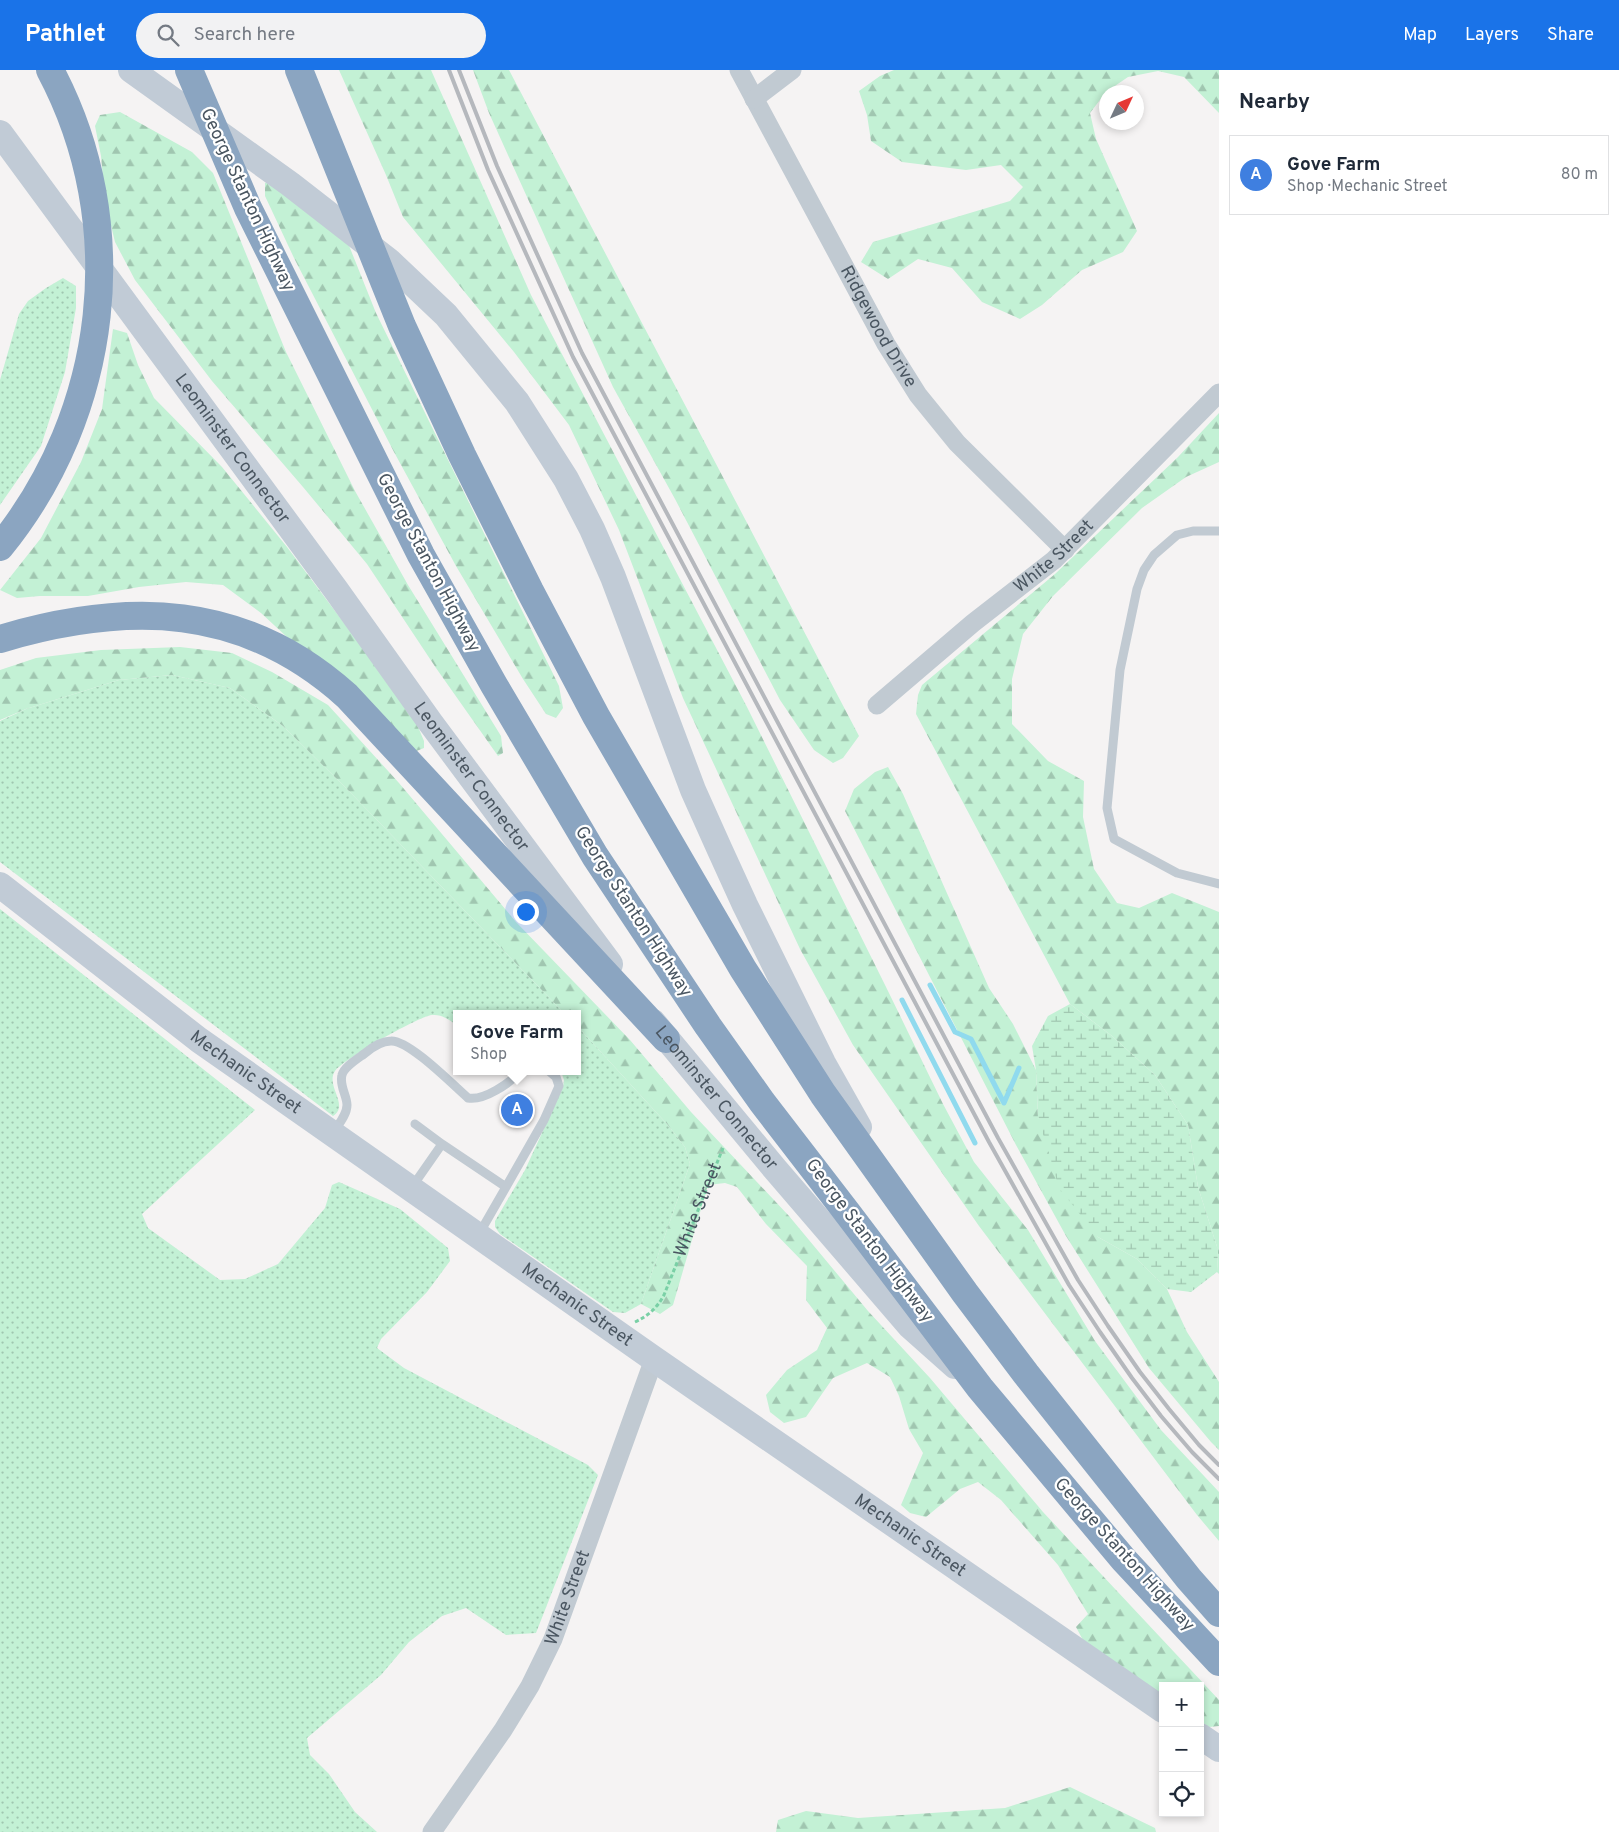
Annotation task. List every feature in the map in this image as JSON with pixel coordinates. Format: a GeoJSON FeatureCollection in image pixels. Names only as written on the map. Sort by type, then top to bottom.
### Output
{"type":"FeatureCollection","features":[{"type":"Feature","properties":{"kind":"highway"},"geometry":{"type":"LineString","coordinates":[[0,547],[38,494],[65,440],[88,369],[98,304],[98,235],[88,173],[75,128],[50,70]]}},
{"type":"Feature","properties":{"kind":"highway","name":"George Stanton Highway"},"geometry":{"type":"LineString","coordinates":[[189,70],[248,208],[421,555],[494,685],[595,856],[708,1026],[762,1102],[980,1388],[1124,1560],[1219,1662]]}},
{"type":"Feature","properties":{"kind":"highway","name":"George Stanton Highway"},"geometry":{"type":"LineString","coordinates":[[299,70],[391,298],[462,455],[530,591],[596,716],[743,969],[822,1094],[911,1220],[1026,1374],[1189,1579],[1219,1612]]}},
{"type":"Feature","properties":{"kind":"highway"},"geometry":{"type":"LineString","coordinates":[[0,639],[89,619],[157,616],[216,624],[247,633],[287,651],[317,670],[352,702],[666,1039]]}},
{"type":"Feature","properties":{"kind":"main road"},"geometry":{"type":"LineString","coordinates":[[131,70],[238,145],[369,244],[418,286],[446,314],[518,402],[566,480],[592,529],[613,577],[693,790],[744,905],[823,1063],[911,1220]]}},
{"type":"Feature","properties":{"kind":"main road","name":"Leominster Connector"},"geometry":{"type":"LineString","coordinates":[[0,133],[336,590],[430,722],[666,1039],[910,1326],[980,1388]]}},
{"type":"Feature","properties":{"kind":"main road","name":"Mechanic Street"},"geometry":{"type":"LineString","coordinates":[[0,885],[199,1040],[613,1331],[1159,1707]]}},
{"type":"Feature","properties":{"kind":"main road"},"geometry":{"type":"LineString","coordinates":[[1204,1739],[1219,1749]]}},
{"type":"Feature","properties":{"kind":"street","name":"Ridgewood Drive"},"geometry":{"type":"LineString","coordinates":[[739,70],[886,344],[918,395],[957,443],[1065,550]]}},
{"type":"Feature","properties":{"kind":"street"},"geometry":{"type":"LineString","coordinates":[[754,98],[792,70]]}},
{"type":"Feature","properties":{"kind":"street","name":"White Street"},"geometry":{"type":"LineString","coordinates":[[877,705],[973,623],[1065,550],[1219,393]]}},
{"type":"Feature","properties":{"kind":"street","name":"White Street"},"geometry":{"type":"LineString","coordinates":[[437,1824],[503,1730],[530,1686],[553,1639],[654,1359]]}},
{"type":"Feature","properties":{"kind":"lane"},"geometry":{"type":"LineString","coordinates":[[1219,531],[1193,531],[1177,536],[1154,555],[1144,570],[1137,589],[1120,670],[1107,808],[1114,839],[1177,873],[1219,884]]}},
{"type":"Feature","properties":{"kind":"lane"},"geometry":{"type":"LineString","coordinates":[[332,1134],[344,1115],[347,1106],[341,1082],[343,1073],[360,1056],[383,1043],[391,1041],[400,1042],[412,1048],[468,1098],[481,1097],[496,1090],[517,1075]]}},
{"type":"Feature","properties":{"kind":"lane"},"geometry":{"type":"LineString","coordinates":[[478,1236],[544,1120],[559,1086],[554,1075]]}},
{"type":"Feature","properties":{"kind":"lane"},"geometry":{"type":"LineString","coordinates":[[415,1124],[506,1187]]}},
{"type":"Feature","properties":{"kind":"lane"},"geometry":{"type":"LineString","coordinates":[[411,1189],[442,1144]]}},
{"type":"Feature","properties":{"kind":"path","name":"White Street"},"geometry":{"type":"LineString","coordinates":[[613,1331],[642,1319],[659,1304],[723,1148]]}},
{"type":"Feature","properties":{"kind":"green space"},"geometry":{"type":"Polygon","coordinates":[[[339,70],[431,70],[531,295],[747,707],[943,1104],[974,1162],[1028,1230],[1095,1341],[1161,1430],[1219,1492],[1219,1541],[1197,1515],[979,1226],[853,1045],[800,949],[683,698],[619,530],[569,425],[514,352],[403,217],[339,70]]]}},
{"type":"Feature","properties":{"kind":"green space"},"geometry":{"type":"Polygon","coordinates":[[[473,70],[509,70],[859,736],[843,758],[833,763],[814,750],[780,700],[675,499],[613,387],[489,113],[473,70]]]}},
{"type":"Feature","properties":{"kind":"green space"},"geometry":{"type":"Polygon","coordinates":[[[894,70],[1219,70],[1219,113],[1184,77],[1158,71],[1128,77],[1116,85],[1099,85],[1099,101],[1090,113],[1096,139],[1137,231],[1123,252],[1082,270],[1042,305],[1020,319],[982,302],[952,268],[918,259],[888,279],[861,262],[873,242],[1010,201],[1023,187],[1001,165],[966,170],[902,162],[871,141],[867,115],[859,91],[880,76],[894,70]]]}},
{"type":"Feature","properties":{"kind":"green space"},"geometry":{"type":"Polygon","coordinates":[[[120,112],[192,152],[213,173],[286,352],[355,491],[408,585],[501,736],[503,753],[498,756],[436,668],[367,564],[212,381],[135,280],[115,242],[105,201],[101,156],[95,126],[100,115],[120,112]]]}},
{"type":"Feature","properties":{"kind":"green space"},"geometry":{"type":"Polygon","coordinates":[[[272,180],[348,243],[376,313],[559,686],[563,708],[556,718],[546,714],[523,679],[456,566],[394,452],[294,258],[265,196],[265,183],[272,180]]]}},
{"type":"Feature","properties":{"kind":"green space"},"geometry":{"type":"Polygon","coordinates":[[[63,278],[76,286],[76,308],[65,372],[41,446],[0,505],[0,380],[19,314],[28,301],[63,278]]]}},
{"type":"Feature","properties":{"kind":"green space"},"geometry":{"type":"Polygon","coordinates":[[[113,329],[127,333],[138,365],[154,398],[222,467],[287,547],[413,715],[424,741],[424,748],[414,752],[320,659],[288,638],[261,613],[223,585],[186,582],[139,587],[88,596],[17,598],[0,590],[41,538],[81,462],[102,409],[113,329]]]}},
{"type":"Feature","properties":{"kind":"green space"},"geometry":{"type":"Polygon","coordinates":[[[1219,413],[1219,462],[1186,477],[1142,508],[1053,596],[1023,634],[1012,679],[1012,724],[1048,761],[1084,781],[1083,817],[1094,869],[1117,903],[1139,908],[1172,893],[1219,912],[1219,1274],[1217,1272],[1218,1250],[1198,1187],[1188,1125],[1155,1075],[1112,1036],[1070,1004],[916,714],[918,695],[922,685],[1055,574],[1178,457],[1219,413]]]}},
{"type":"Feature","properties":{"kind":"green space"},"geometry":{"type":"Polygon","coordinates":[[[180,647],[232,653],[272,672],[328,705],[399,783],[516,922],[630,1040],[691,1112],[789,1216],[868,1311],[930,1378],[1043,1512],[1202,1682],[1159,1682],[1159,1693],[1085,1644],[1076,1627],[1088,1614],[1058,1565],[1001,1500],[978,1482],[960,1489],[926,1517],[910,1513],[901,1505],[923,1453],[909,1429],[899,1396],[890,1377],[867,1363],[833,1378],[806,1417],[784,1423],[770,1412],[766,1395],[787,1370],[817,1350],[827,1328],[806,1300],[807,1266],[766,1224],[737,1187],[725,1183],[708,1185],[673,1305],[660,1314],[641,1304],[690,1164],[685,1147],[667,1124],[581,1030],[581,1010],[561,1010],[345,787],[283,726],[230,688],[172,675],[119,680],[26,709],[0,720],[0,670],[36,658],[101,650],[180,647]]]}},
{"type":"Feature","properties":{"kind":"green space"},"geometry":{"type":"Polygon","coordinates":[[[172,675],[230,688],[283,726],[345,787],[561,1010],[453,1010],[453,1023],[439,1015],[424,1017],[397,1030],[352,1057],[335,1071],[333,1083],[339,1106],[338,1112],[333,1116],[0,862],[0,721],[26,709],[119,680],[172,675]]]}},
{"type":"Feature","properties":{"kind":"green space"},"geometry":{"type":"Polygon","coordinates":[[[888,767],[903,794],[989,988],[1013,1024],[1036,1070],[1038,1117],[1098,1237],[1137,1259],[1167,1289],[1187,1332],[1219,1382],[1219,1450],[1149,1368],[1066,1236],[1016,1145],[845,811],[854,789],[875,772],[888,767]]]}},
{"type":"Feature","properties":{"kind":"green space"},"geometry":{"type":"Polygon","coordinates":[[[0,909],[255,1110],[142,1214],[148,1228],[220,1280],[245,1279],[278,1264],[325,1208],[332,1185],[339,1182],[400,1209],[448,1248],[450,1261],[427,1292],[381,1339],[377,1348],[404,1368],[588,1465],[598,1475],[536,1633],[506,1635],[466,1608],[442,1616],[409,1642],[381,1675],[307,1738],[310,1755],[329,1774],[355,1812],[377,1832],[0,1832],[0,909]]]}},
{"type":"Feature","properties":{"kind":"green space"},"geometry":{"type":"Polygon","coordinates":[[[1070,1004],[1112,1036],[1155,1075],[1188,1125],[1198,1187],[1218,1250],[1217,1272],[1191,1292],[1167,1289],[1137,1259],[1098,1237],[1059,1188],[1038,1117],[1036,1070],[1032,1046],[1048,1016],[1070,1004]]]}},
{"type":"Feature","properties":{"kind":"green space"},"geometry":{"type":"Polygon","coordinates":[[[581,1030],[667,1124],[685,1147],[690,1164],[641,1304],[625,1313],[613,1312],[500,1234],[495,1227],[495,1221],[525,1170],[563,1087],[562,1075],[581,1075],[581,1030]]]}},
{"type":"Feature","properties":{"kind":"green space"},"geometry":{"type":"Polygon","coordinates":[[[1204,1684],[1219,1700],[1219,1726],[1209,1727],[1204,1724],[1204,1684]]]}},
{"type":"Feature","properties":{"kind":"green space"},"geometry":{"type":"Polygon","coordinates":[[[1070,1787],[1155,1828],[1156,1832],[776,1832],[778,1820],[806,1811],[858,1818],[1005,1808],[1070,1787]]]}},
{"type":"Feature","properties":{"kind":"waterway"},"geometry":{"type":"LineString","coordinates":[[930,985],[955,1032],[971,1039],[1004,1103],[1019,1068]]}},
{"type":"Feature","properties":{"kind":"waterway"},"geometry":{"type":"LineString","coordinates":[[902,1000],[975,1143]]}},
{"type":"Feature","properties":{"kind":"railway"},"geometry":{"type":"LineString","coordinates":[[449,70],[488,170],[573,357],[989,1142],[1069,1285],[1100,1332],[1161,1416],[1192,1452],[1219,1479]]}},
{"type":"Feature","properties":{"kind":"railway"},"geometry":{"type":"LineString","coordinates":[[459,70],[497,166],[582,353],[998,1138],[1078,1280],[1108,1326],[1169,1409],[1199,1445],[1219,1465]]}},
{"type":"Feature","properties":{"kind":"place","name":"Gove Farm"},"geometry":{"type":"Point","coordinates":[517,1110]}}]}
